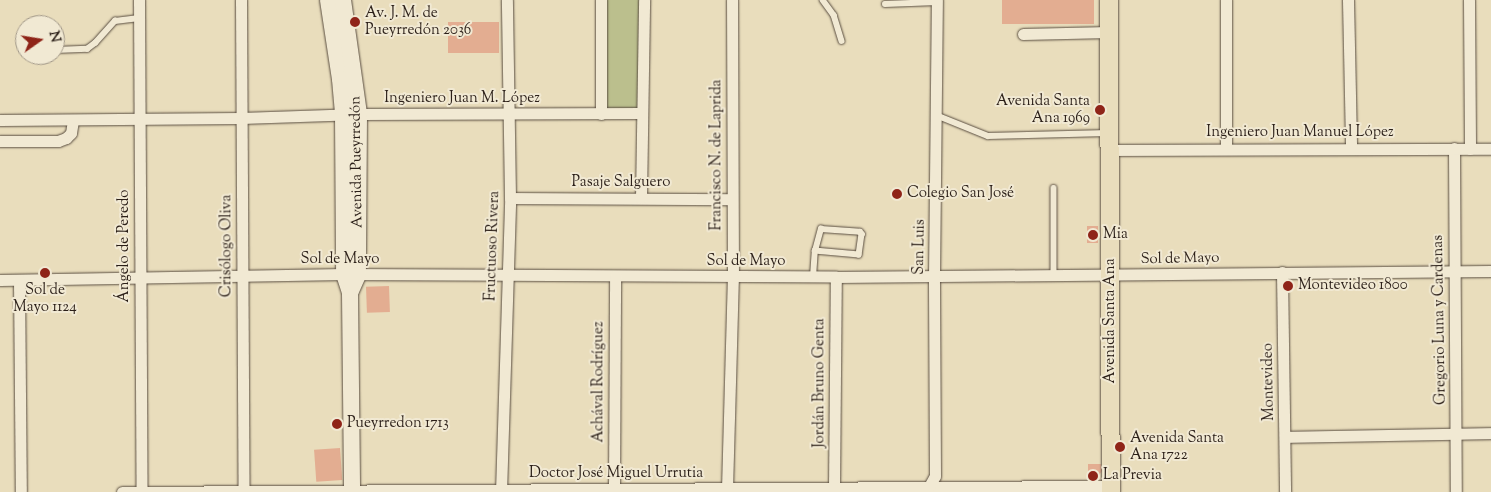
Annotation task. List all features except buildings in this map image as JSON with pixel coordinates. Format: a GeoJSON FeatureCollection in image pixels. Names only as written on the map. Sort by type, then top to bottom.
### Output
{"type":"FeatureCollection","features":[{"type":"Feature","properties":{"kind":"main road","name":"Avenida Pueyrredón"},"geometry":{"type":"LineString","coordinates":[[328,0],[340,80],[351,115]]}},
{"type":"Feature","properties":{"kind":"main road","name":"Avenida Pueyrredón"},"geometry":{"type":"LineString","coordinates":[[343,0],[351,115],[352,490]]}},
{"type":"Feature","properties":{"kind":"main road","name":"Avenida Santa Ana"},"geometry":{"type":"LineString","coordinates":[[1110,0],[1111,489]]}},
{"type":"Feature","properties":{"kind":"street","name":"Ángelo de Peredo"},"geometry":{"type":"LineString","coordinates":[[139,0],[142,492]]}},
{"type":"Feature","properties":{"kind":"street","name":"Crisólogo Oliva"},"geometry":{"type":"LineString","coordinates":[[241,0],[244,491]]}},
{"type":"Feature","properties":{"kind":"street","name":"Fructuoso Rivera"},"geometry":{"type":"LineString","coordinates":[[501,491],[510,198],[507,0]]}},
{"type":"Feature","properties":{"kind":"street"},"geometry":{"type":"LineString","coordinates":[[601,0],[602,114]]}},
{"type":"Feature","properties":{"kind":"street"},"geometry":{"type":"LineString","coordinates":[[642,198],[644,0]]}},
{"type":"Feature","properties":{"kind":"street","name":"Francisco N. de Laprida"},"geometry":{"type":"LineString","coordinates":[[727,489],[733,277],[732,0]]}},
{"type":"Feature","properties":{"kind":"street"},"geometry":{"type":"LineString","coordinates":[[1226,0],[1226,148]]}},
{"type":"Feature","properties":{"kind":"street"},"geometry":{"type":"LineString","coordinates":[[1348,0],[1351,148]]}},
{"type":"Feature","properties":{"kind":"street"},"geometry":{"type":"LineString","coordinates":[[1470,0],[1470,149]]}},
{"type":"Feature","properties":{"kind":"street","name":"San Luis"},"geometry":{"type":"LineString","coordinates":[[927,490],[935,476],[934,277],[937,1]]}},
{"type":"Feature","properties":{"kind":"street"},"geometry":{"type":"LineString","coordinates":[[1023,34],[1110,32]]}},
{"type":"Feature","properties":{"kind":"street","name":"Ingeniero Juan M. López"},"geometry":{"type":"LineString","coordinates":[[0,120],[642,113]]}},
{"type":"Feature","properties":{"kind":"street"},"geometry":{"type":"LineString","coordinates":[[0,141],[58,141],[66,138],[70,133],[73,120]]}},
{"type":"Feature","properties":{"kind":"street","name":"Ingeniero Juan Manuel López"},"geometry":{"type":"LineString","coordinates":[[1110,141],[1226,148],[1491,149]]}},
{"type":"Feature","properties":{"kind":"street","name":"Gregorio Luna y Cardenas"},"geometry":{"type":"LineString","coordinates":[[1454,148],[1456,492]]}},
{"type":"Feature","properties":{"kind":"street","name":"Pasaje Salguero"},"geometry":{"type":"LineString","coordinates":[[510,198],[732,199]]}},
{"type":"Feature","properties":{"kind":"street","name":"Sol de Mayo"},"geometry":{"type":"LineString","coordinates":[[0,280],[351,274],[934,277],[1491,271]]}},
{"type":"Feature","properties":{"kind":"street","name":"Montevideo"},"geometry":{"type":"LineString","coordinates":[[1282,272],[1285,492]]}},
{"type":"Feature","properties":{"kind":"street","name":"Achával Rodríguez"},"geometry":{"type":"LineString","coordinates":[[614,488],[615,276]]}},
{"type":"Feature","properties":{"kind":"street","name":"Jordán Bruno Genta"},"geometry":{"type":"LineString","coordinates":[[834,489],[836,277]]}},
{"type":"Feature","properties":{"kind":"street"},"geometry":{"type":"LineString","coordinates":[[19,280],[21,492]]}},
{"type":"Feature","properties":{"kind":"street"},"geometry":{"type":"LineString","coordinates":[[1285,437],[1491,433]]}},
{"type":"Feature","properties":{"kind":"street","name":"Doctor José Miguel Urrutia"},"geometry":{"type":"LineString","coordinates":[[122,492],[501,491],[614,488],[710,490],[1111,489]]}},
{"type":"Feature","properties":{"kind":"lane"},"geometry":{"type":"LineString","coordinates":[[823,0],[834,14],[842,41]]}},
{"type":"Feature","properties":{"kind":"lane"},"geometry":{"type":"LineString","coordinates":[[885,4],[937,1]]}},
{"type":"Feature","properties":{"kind":"lane"},"geometry":{"type":"LineString","coordinates":[[65,50],[87,49],[95,44],[115,20],[139,18]]}},
{"type":"Feature","properties":{"kind":"lane","name":"Ingeniero Juan Manuel López"},"geometry":{"type":"LineString","coordinates":[[936,115],[988,136],[1110,141]]}},
{"type":"Feature","properties":{"kind":"lane"},"geometry":{"type":"LineString","coordinates":[[1054,188],[1054,276]]}},
{"type":"Feature","properties":{"kind":"lane"},"geometry":{"type":"LineString","coordinates":[[813,277],[815,251],[820,232],[824,228],[860,232],[862,234],[859,255],[815,251]]}},
{"type":"Feature","properties":{"kind":"green space"},"geometry":{"type":"Polygon","coordinates":[[[604,0],[640,0],[640,111],[604,111],[604,0]]]}},
{"type":"Feature","properties":{"kind":"place","name":"Av. J. M. de Pueyrredón 2036"},"geometry":{"type":"Point","coordinates":[355,22]}},
{"type":"Feature","properties":{"kind":"place","name":"Avenida Santa Ana 1969"},"geometry":{"type":"Point","coordinates":[1100,110]}},
{"type":"Feature","properties":{"kind":"place","name":"Colegio San José"},"geometry":{"type":"Point","coordinates":[897,194]}},
{"type":"Feature","properties":{"kind":"place","name":"Mia"},"geometry":{"type":"Point","coordinates":[1093,235]}},
{"type":"Feature","properties":{"kind":"place","name":"Sol de Mayo 1124"},"geometry":{"type":"Point","coordinates":[45,273]}},
{"type":"Feature","properties":{"kind":"place","name":"Montevideo 1800"},"geometry":{"type":"Point","coordinates":[1288,286]}},
{"type":"Feature","properties":{"kind":"place","name":"Pueyrredon 1713"},"geometry":{"type":"Point","coordinates":[337,424]}},
{"type":"Feature","properties":{"kind":"place","name":"Avenida Santa Ana 1722"},"geometry":{"type":"Point","coordinates":[1120,447]}},
{"type":"Feature","properties":{"kind":"place","name":"La Previa"},"geometry":{"type":"Point","coordinates":[1093,476]}}]}
